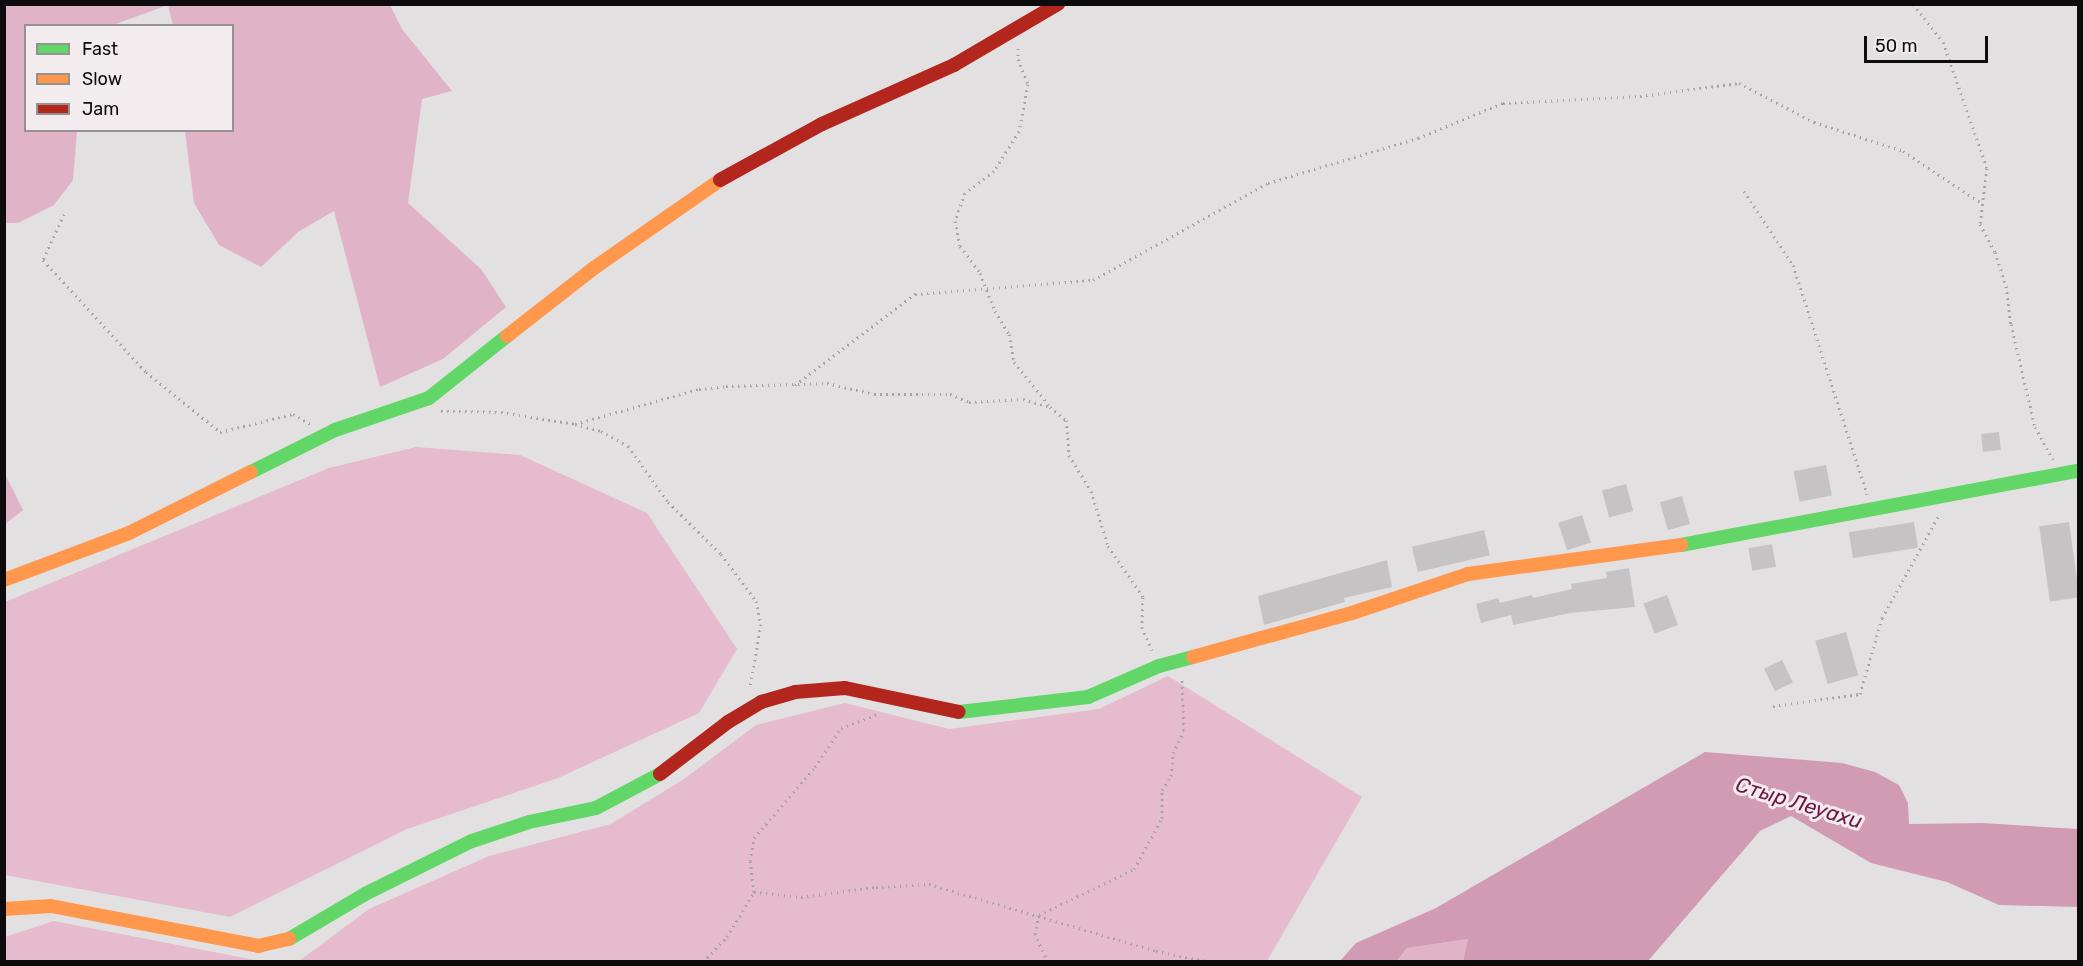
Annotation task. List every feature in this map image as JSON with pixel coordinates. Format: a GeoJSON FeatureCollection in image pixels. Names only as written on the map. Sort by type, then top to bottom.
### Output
{"type":"FeatureCollection","features":[{"type":"Feature","properties":{"kind":"street"},"geometry":{"type":"LineString","coordinates":[[4,580],[129,533],[328,434],[429,398],[594,268],[712,185],[822,124],[954,65],[1058,4]]}},
{"type":"Feature","properties":{"kind":"street"},"geometry":{"type":"LineString","coordinates":[[4,909],[51,906],[258,946],[285,942],[365,894],[472,842],[529,822],[596,808],[651,781],[761,702],[795,692],[845,688],[902,704],[953,713],[1088,697],[1159,666],[1352,613],[1468,574],[1630,555],[1870,511],[2060,472],[2079,471]]}},
{"type":"Feature","properties":{"kind":"path"},"geometry":{"type":"LineString","coordinates":[[1913,4],[1943,42],[1987,168],[1980,224],[1995,252],[2006,286],[2026,395],[2035,427],[2060,472]]}},
{"type":"Feature","properties":{"kind":"path"},"geometry":{"type":"LineString","coordinates":[[1020,28],[1018,59],[1028,84],[1019,131],[994,171],[965,193],[955,220],[960,246],[980,273],[1009,334],[1014,362],[1050,407],[1066,420],[1069,455],[1091,491],[1108,546],[1143,597],[1142,627],[1159,666]]}},
{"type":"Feature","properties":{"kind":"path"},"geometry":{"type":"LineString","coordinates":[[795,385],[915,294],[987,291],[1094,280],[1268,183],[1418,138],[1503,103],[1640,96],[1739,83],[1814,122],[1903,151],[1983,204]]}},
{"type":"Feature","properties":{"kind":"path"},"geometry":{"type":"LineString","coordinates":[[1744,190],[1793,265],[1863,475],[1870,511]]}},
{"type":"Feature","properties":{"kind":"path"},"geometry":{"type":"LineString","coordinates":[[64,214],[43,260],[146,372],[220,432],[293,414],[328,434]]}},
{"type":"Feature","properties":{"kind":"path"},"geometry":{"type":"LineString","coordinates":[[575,424],[699,390],[827,383],[874,394],[950,394],[969,402],[1023,399],[1050,407]]}},
{"type":"Feature","properties":{"kind":"path"},"geometry":{"type":"LineString","coordinates":[[435,411],[501,412],[575,424],[601,431],[628,446],[668,502],[721,554],[756,601],[761,624],[759,645],[740,715]]}},
{"type":"Feature","properties":{"kind":"path"},"geometry":{"type":"LineString","coordinates":[[1773,706],[1860,694],[1882,618],[1950,495]]}},
{"type":"Feature","properties":{"kind":"path"},"geometry":{"type":"LineString","coordinates":[[1039,915],[1134,869],[1162,818],[1162,790],[1171,776],[1173,753],[1184,729],[1181,661]]}},
{"type":"Feature","properties":{"kind":"path"},"geometry":{"type":"LineString","coordinates":[[703,962],[727,937],[754,892],[750,861],[753,838],[815,767],[841,728],[902,704]]}},
{"type":"Feature","properties":{"kind":"path"},"geometry":{"type":"LineString","coordinates":[[754,892],[801,897],[876,887],[929,884],[1156,951],[1211,962]]}},
{"type":"Feature","properties":{"kind":"path"},"geometry":{"type":"LineString","coordinates":[[1039,915],[1035,934],[1048,962]]}},
{"type":"Feature","properties":{"kind":"shaded area"},"geometry":{"type":"Polygon","coordinates":[[[4,5],[168,5],[116,24],[24,24],[24,132],[77,132],[73,180],[54,205],[18,223],[5,223],[4,5]]]}},
{"type":"Feature","properties":{"kind":"shaded area"},"geometry":{"type":"Polygon","coordinates":[[[168,5],[390,5],[402,29],[452,91],[422,99],[408,203],[481,269],[506,307],[443,359],[380,387],[334,211],[298,232],[261,267],[219,245],[194,203],[185,132],[234,132],[234,24],[173,24],[168,5]]]}},
{"type":"Feature","properties":{"kind":"shaded area"},"geometry":{"type":"Polygon","coordinates":[[[416,447],[520,455],[647,513],[737,649],[699,713],[558,778],[407,829],[230,917],[5,875],[5,602],[329,468],[416,447]]]}},
{"type":"Feature","properties":{"kind":"shaded area"},"geometry":{"type":"Polygon","coordinates":[[[4,472],[23,510],[5,524],[4,524],[4,472]]]}},
{"type":"Feature","properties":{"kind":"shaded area"},"geometry":{"type":"Polygon","coordinates":[[[1168,676],[1362,797],[1267,961],[299,961],[369,909],[489,856],[611,824],[684,779],[756,725],[845,703],[949,729],[1099,709],[1168,676]]]}},
{"type":"Feature","properties":{"kind":"shaded area"},"geometry":{"type":"Polygon","coordinates":[[[54,921],[260,961],[5,961],[5,937],[54,921]]]}},
{"type":"Feature","properties":{"kind":"shaded area"},"geometry":{"type":"Polygon","coordinates":[[[1468,939],[1463,961],[1397,962],[1407,948],[1468,939]]]}},
{"type":"Feature","properties":{"kind":"water","name":"Стыр Леуахи"},"geometry":{"type":"Polygon","coordinates":[[[1705,752],[1842,763],[1875,772],[1899,785],[1908,803],[1909,824],[1982,823],[2078,829],[2078,907],[1999,905],[1947,882],[1871,863],[1791,816],[1760,831],[1648,961],[1463,961],[1468,939],[1407,948],[1397,961],[1340,961],[1356,943],[1436,908],[1705,752]]]}},
{"type":"Feature","properties":{"kind":"building"},"geometry":{"type":"Polygon","coordinates":[[[1999,432],[2001,450],[1983,452],[1981,434],[1999,432]]]}},
{"type":"Feature","properties":{"kind":"building"},"geometry":{"type":"Polygon","coordinates":[[[1826,465],[1832,495],[1800,502],[1794,471],[1826,465]]]}},
{"type":"Feature","properties":{"kind":"building"},"geometry":{"type":"Polygon","coordinates":[[[1626,484],[1633,511],[1609,518],[1602,490],[1626,484]]]}},
{"type":"Feature","properties":{"kind":"building"},"geometry":{"type":"Polygon","coordinates":[[[1682,496],[1690,524],[1668,530],[1660,502],[1682,496]]]}},
{"type":"Feature","properties":{"kind":"building"},"geometry":{"type":"Polygon","coordinates":[[[1582,515],[1591,543],[1567,550],[1558,523],[1582,515]]]}},
{"type":"Feature","properties":{"kind":"building"},"geometry":{"type":"Polygon","coordinates":[[[1914,522],[1918,548],[1853,558],[1849,532],[1914,522]]]}},
{"type":"Feature","properties":{"kind":"building"},"geometry":{"type":"Polygon","coordinates":[[[2069,522],[2078,597],[2050,601],[2039,526],[2069,522]]]}},
{"type":"Feature","properties":{"kind":"building"},"geometry":{"type":"Polygon","coordinates":[[[1484,530],[1490,555],[1418,572],[1412,547],[1484,530]]]}},
{"type":"Feature","properties":{"kind":"building"},"geometry":{"type":"Polygon","coordinates":[[[1772,544],[1776,567],[1752,571],[1748,548],[1772,544]]]}},
{"type":"Feature","properties":{"kind":"building"},"geometry":{"type":"Polygon","coordinates":[[[1387,560],[1392,587],[1344,598],[1345,602],[1264,625],[1258,596],[1387,560]]]}},
{"type":"Feature","properties":{"kind":"building"},"geometry":{"type":"Polygon","coordinates":[[[1629,568],[1635,607],[1570,613],[1513,625],[1511,615],[1481,623],[1476,604],[1498,598],[1500,603],[1532,595],[1533,598],[1572,589],[1571,584],[1607,578],[1606,572],[1629,568]]]}},
{"type":"Feature","properties":{"kind":"building"},"geometry":{"type":"Polygon","coordinates":[[[1667,595],[1678,625],[1654,634],[1644,604],[1667,595]]]}},
{"type":"Feature","properties":{"kind":"building"},"geometry":{"type":"Polygon","coordinates":[[[1846,632],[1858,675],[1828,684],[1815,641],[1846,632]]]}},
{"type":"Feature","properties":{"kind":"building"},"geometry":{"type":"Polygon","coordinates":[[[1782,660],[1793,682],[1775,691],[1764,669],[1782,660]]]}},
{"type":"Feature","properties":{"kind":"traffic: fast"},"geometry":{"type":"LineString","coordinates":[[251,472],[335,430],[429,398],[507,336]]}},
{"type":"Feature","properties":{"kind":"traffic: fast"},"geometry":{"type":"LineString","coordinates":[[1681,545],[2078,471]]}},
{"type":"Feature","properties":{"kind":"traffic: fast"},"geometry":{"type":"LineString","coordinates":[[959,712],[1088,697],[1159,666],[1193,657]]}},
{"type":"Feature","properties":{"kind":"traffic: fast"},"geometry":{"type":"LineString","coordinates":[[289,939],[365,894],[472,841],[529,822],[596,808],[660,774]]}},
{"type":"Feature","properties":{"kind":"traffic: slow"},"geometry":{"type":"LineString","coordinates":[[507,336],[594,268],[720,180]]}},
{"type":"Feature","properties":{"kind":"traffic: slow"},"geometry":{"type":"LineString","coordinates":[[4,580],[129,533],[251,472]]}},
{"type":"Feature","properties":{"kind":"traffic: slow"},"geometry":{"type":"LineString","coordinates":[[1193,657],[1352,613],[1468,574],[1681,545]]}},
{"type":"Feature","properties":{"kind":"traffic: slow"},"geometry":{"type":"LineString","coordinates":[[4,909],[51,906],[258,946],[289,939]]}},
{"type":"Feature","properties":{"kind":"traffic: jam"},"geometry":{"type":"LineString","coordinates":[[720,180],[822,124],[954,65],[1058,4]]}},
{"type":"Feature","properties":{"kind":"traffic: jam"},"geometry":{"type":"LineString","coordinates":[[660,774],[728,722],[761,702],[795,692],[845,688],[959,712]]}}]}
